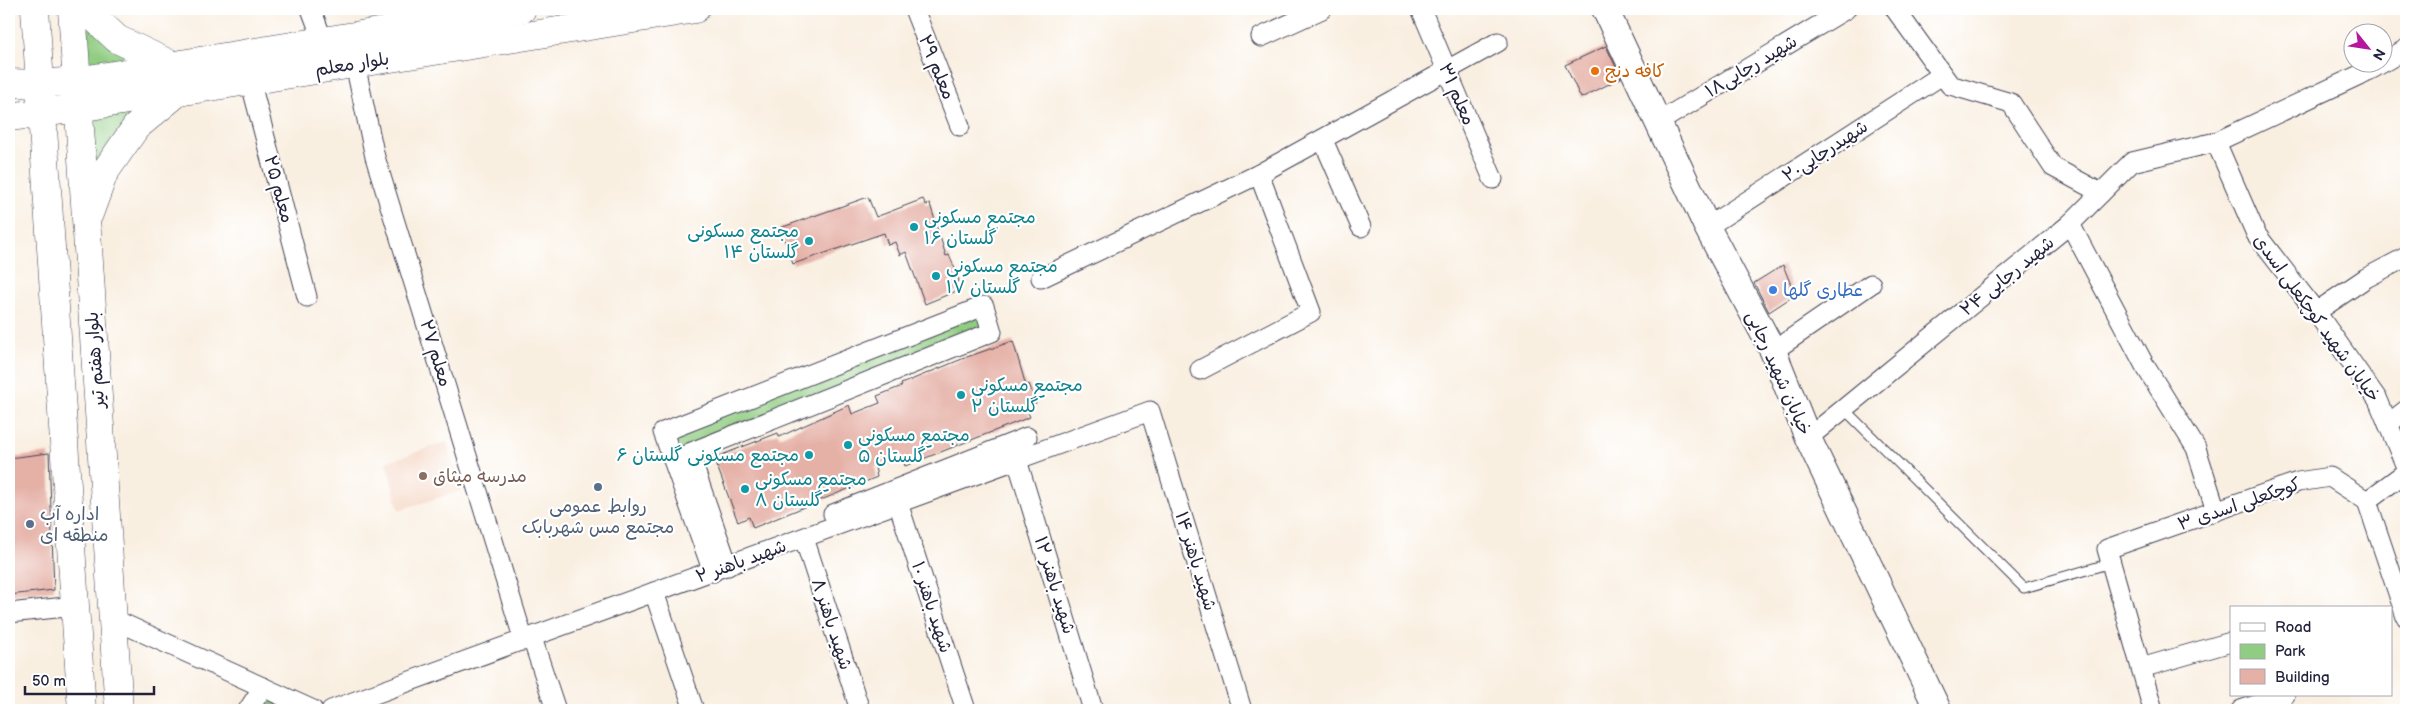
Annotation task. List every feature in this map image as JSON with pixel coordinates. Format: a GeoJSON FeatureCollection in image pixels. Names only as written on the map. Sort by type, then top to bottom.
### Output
{"type":"FeatureCollection","features":[{"type":"Feature","properties":{"kind":"main road","name":"بلوار هفتم تیر"},"geometry":{"type":"LineString","coordinates":[[35,9],[82,710]]}},
{"type":"Feature","properties":{"kind":"main road","name":"بلوار هفتم تیر"},"geometry":{"type":"LineString","coordinates":[[72,9],[119,710]]}},
{"type":"Feature","properties":{"kind":"main road"},"geometry":{"type":"LineString","coordinates":[[85,9],[117,39],[174,66]]}},
{"type":"Feature","properties":{"kind":"main road","name":"بلوار معلم"},"geometry":{"type":"LineString","coordinates":[[9,84],[76,81],[522,9]]}},
{"type":"Feature","properties":{"kind":"main road","name":"بلوار معلم"},"geometry":{"type":"LineString","coordinates":[[9,117],[78,108],[695,9]]}},
{"type":"Feature","properties":{"kind":"main road"},"geometry":{"type":"LineString","coordinates":[[9,71],[32,55],[38,44]]}},
{"type":"Feature","properties":{"kind":"main road"},"geometry":{"type":"LineString","coordinates":[[86,225],[104,173],[136,127],[178,92]]}},
{"type":"Feature","properties":{"kind":"street"},"geometry":{"type":"LineString","coordinates":[[311,9],[323,41]]}},
{"type":"Feature","properties":{"kind":"street","name":"معلم ۲۹"},"geometry":{"type":"LineString","coordinates":[[914,9],[960,126]]}},
{"type":"Feature","properties":{"kind":"street"},"geometry":{"type":"LineString","coordinates":[[1261,37],[1322,9]]}},
{"type":"Feature","properties":{"kind":"street","name":"معلم ۳۱"},"geometry":{"type":"LineString","coordinates":[[1421,9],[1493,179]]}},
{"type":"Feature","properties":{"kind":"street","name":"خیابان شهید رجایی"},"geometry":{"type":"LineString","coordinates":[[1605,9],[1707,227],[1773,351],[1808,438],[1938,710]]}},
{"type":"Feature","properties":{"kind":"street","name":"شهید رجایی۱۸"},"geometry":{"type":"LineString","coordinates":[[1657,123],[1846,9]]}},
{"type":"Feature","properties":{"kind":"street"},"geometry":{"type":"LineString","coordinates":[[1895,9],[1950,85],[2011,103],[2053,167],[2101,193]]}},
{"type":"Feature","properties":{"kind":"street"},"geometry":{"type":"LineString","coordinates":[[1041,278],[1259,174],[1498,42]]}},
{"type":"Feature","properties":{"kind":"street","name":"شهید رجایی ۲۴"},"geometry":{"type":"LineString","coordinates":[[1808,438],[2070,224],[2132,162],[2216,142],[2372,68],[2406,49]]}},
{"type":"Feature","properties":{"kind":"street","name":"معلم ۲۷"},"geometry":{"type":"LineString","coordinates":[[355,64],[375,157],[528,640],[556,710]]}},
{"type":"Feature","properties":{"kind":"street","name":"شهیدرجایی۲۰"},"geometry":{"type":"LineString","coordinates":[[1707,227],[1942,75]]}},
{"type":"Feature","properties":{"kind":"street","name":"معلم ۲۵"},"geometry":{"type":"LineString","coordinates":[[250,80],[307,297]]}},
{"type":"Feature","properties":{"kind":"street"},"geometry":{"type":"LineString","coordinates":[[1322,140],[1361,226]]}},
{"type":"Feature","properties":{"kind":"street","name":"خیابان شهید کوچکعلی اسدی"},"geometry":{"type":"LineString","coordinates":[[2216,142],[2256,234],[2316,312],[2378,400],[2406,467]]}},
{"type":"Feature","properties":{"kind":"street"},"geometry":{"type":"LineString","coordinates":[[1200,370],[1310,312],[1259,174]]}},
{"type":"Feature","properties":{"kind":"street"},"geometry":{"type":"LineString","coordinates":[[2070,224],[2145,366],[2196,448],[2216,511]]}},
{"type":"Feature","properties":{"kind":"street"},"geometry":{"type":"LineString","coordinates":[[2316,312],[2366,278],[2406,257]]}},
{"type":"Feature","properties":{"kind":"street"},"geometry":{"type":"LineString","coordinates":[[1773,351],[1871,284]]}},
{"type":"Feature","properties":{"kind":"street"},"geometry":{"type":"LineString","coordinates":[[681,456],[992,332],[984,306],[663,432],[681,456],[722,565],[1027,437]]}},
{"type":"Feature","properties":{"kind":"street"},"geometry":{"type":"LineString","coordinates":[[2388,424],[2406,410]]}},
{"type":"Feature","properties":{"kind":"street","name":"شهید باهنر ۲"},"geometry":{"type":"LineString","coordinates":[[331,710],[528,640],[722,565],[804,538],[1150,411]]}},
{"type":"Feature","properties":{"kind":"street","name":"شهید باهنر ۱۴"},"geometry":{"type":"LineString","coordinates":[[1150,411],[1242,710]]}},
{"type":"Feature","properties":{"kind":"street","name":"شهید باهنر ۱۲"},"geometry":{"type":"LineString","coordinates":[[1017,460],[1093,710]]}},
{"type":"Feature","properties":{"kind":"street","name":"کوچکعلی اسدی ۳"},"geometry":{"type":"LineString","coordinates":[[2109,556],[2216,511],[2298,482],[2330,477],[2367,501]]}},
{"type":"Feature","properties":{"kind":"street"},"geometry":{"type":"LineString","coordinates":[[2402,480],[2367,501],[2406,617]]}},
{"type":"Feature","properties":{"kind":"street","name":"شهید باهنر ۱۰"},"geometry":{"type":"LineString","coordinates":[[898,503],[966,710]]}},
{"type":"Feature","properties":{"kind":"street","name":"شهید باهنر ۸"},"geometry":{"type":"LineString","coordinates":[[804,538],[860,710]]}},
{"type":"Feature","properties":{"kind":"street"},"geometry":{"type":"LineString","coordinates":[[2109,556],[2153,710]]}},
{"type":"Feature","properties":{"kind":"street"},"geometry":{"type":"LineString","coordinates":[[654,592],[694,710]]}},
{"type":"Feature","properties":{"kind":"street"},"geometry":{"type":"LineString","coordinates":[[9,613],[75,606]]}},
{"type":"Feature","properties":{"kind":"street"},"geometry":{"type":"LineString","coordinates":[[112,619],[313,710]]}},
{"type":"Feature","properties":{"kind":"street"},"geometry":{"type":"LineString","coordinates":[[2141,668],[2230,642]]}},
{"type":"Feature","properties":{"kind":"street"},"geometry":{"type":"LineString","coordinates":[[248,710],[262,687]]}},
{"type":"Feature","properties":{"kind":"street"},"geometry":{"type":"LineString","coordinates":[[2241,710],[2282,696]]}},
{"type":"Feature","properties":{"kind":"lane"},"geometry":{"type":"LineString","coordinates":[[1844,409],[2024,588],[2109,556]]}},
{"type":"Feature","properties":{"kind":"shaded area","name":"مدرسه میثاق"},"geometry":{"type":"Polygon","coordinates":[[[447,442],[461,491],[399,510],[386,462],[447,442]]]}},
{"type":"Feature","properties":{"kind":"green space"},"geometry":{"type":"Polygon","coordinates":[[[84,9],[168,65],[77,79],[84,9]]]}},
{"type":"Feature","properties":{"kind":"green space"},"geometry":{"type":"Polygon","coordinates":[[[174,94],[86,215],[81,110],[174,94]]]}},
{"type":"Feature","properties":{"kind":"green space"},"geometry":{"type":"Polygon","coordinates":[[[983,309],[989,331],[674,456],[666,433],[983,309]]]}},
{"type":"Feature","properties":{"kind":"green space"},"geometry":{"type":"Polygon","coordinates":[[[273,698],[298,710],[264,710],[273,698]]]}},
{"type":"Feature","properties":{"kind":"building","name":"کافه دنج"},"geometry":{"type":"Polygon","coordinates":[[[1606,46],[1621,78],[1581,98],[1565,65],[1606,46]]]}},
{"type":"Feature","properties":{"kind":"building"},"geometry":{"type":"Polygon","coordinates":[[[868,197],[876,217],[923,199],[926,205],[930,204],[946,256],[949,255],[956,271],[959,281],[956,283],[959,290],[925,304],[906,252],[900,255],[895,242],[888,245],[884,233],[793,264],[780,228],[868,197]]]}},
{"type":"Feature","properties":{"kind":"building","name":"عطاری گلها"},"geometry":{"type":"Polygon","coordinates":[[[1783,265],[1795,295],[1769,312],[1754,283],[1783,265]]]}},
{"type":"Feature","properties":{"kind":"building"},"geometry":{"type":"Polygon","coordinates":[[[1013,341],[1026,386],[1029,384],[1036,403],[1026,408],[1030,417],[905,466],[901,455],[875,467],[877,477],[753,528],[749,517],[738,522],[714,458],[778,433],[779,437],[849,405],[852,414],[880,403],[877,396],[902,386],[901,384],[967,357],[1013,341]]]}},
{"type":"Feature","properties":{"kind":"building","name":"اداره آب منطقه ای"},"geometry":{"type":"Polygon","coordinates":[[[49,453],[54,590],[9,595],[9,458],[49,453]]]}},
{"type":"Feature","properties":{"kind":"place","name":"کافه دنج"},"geometry":{"type":"Point","coordinates":[1595,71]}},
{"type":"Feature","properties":{"kind":"place","name":"مجتمع مسکونی گلستان ۱۶"},"geometry":{"type":"Point","coordinates":[914,227]}},
{"type":"Feature","properties":{"kind":"place","name":"مجتمع مسکونی گلستان ۱۴"},"geometry":{"type":"Point","coordinates":[809,241]}},
{"type":"Feature","properties":{"kind":"place","name":"مجتمع مسکونی گلستان ۱۷"},"geometry":{"type":"Point","coordinates":[936,276]}},
{"type":"Feature","properties":{"kind":"place","name":"عطاری گلها"},"geometry":{"type":"Point","coordinates":[1773,290]}},
{"type":"Feature","properties":{"kind":"place","name":"مجتمع مسکونی گلستان ۲"},"geometry":{"type":"Point","coordinates":[961,395]}},
{"type":"Feature","properties":{"kind":"place","name":"مجتمع مسکونی گلستان ۵"},"geometry":{"type":"Point","coordinates":[848,445]}},
{"type":"Feature","properties":{"kind":"place","name":"مجتمع مسکونی گلستان ۶"},"geometry":{"type":"Point","coordinates":[809,455]}},
{"type":"Feature","properties":{"kind":"place","name":"مدرسه میثاق"},"geometry":{"type":"Point","coordinates":[423,476]}},
{"type":"Feature","properties":{"kind":"place","name":"روابط عمومی مجتمع مس شهربابک"},"geometry":{"type":"Point","coordinates":[598,487]}},
{"type":"Feature","properties":{"kind":"place","name":"مجتمع مسکونی گلستان ۸"},"geometry":{"type":"Point","coordinates":[745,489]}},
{"type":"Feature","properties":{"kind":"place","name":"اداره آب منطقه ای"},"geometry":{"type":"Point","coordinates":[30,524]}}]}
